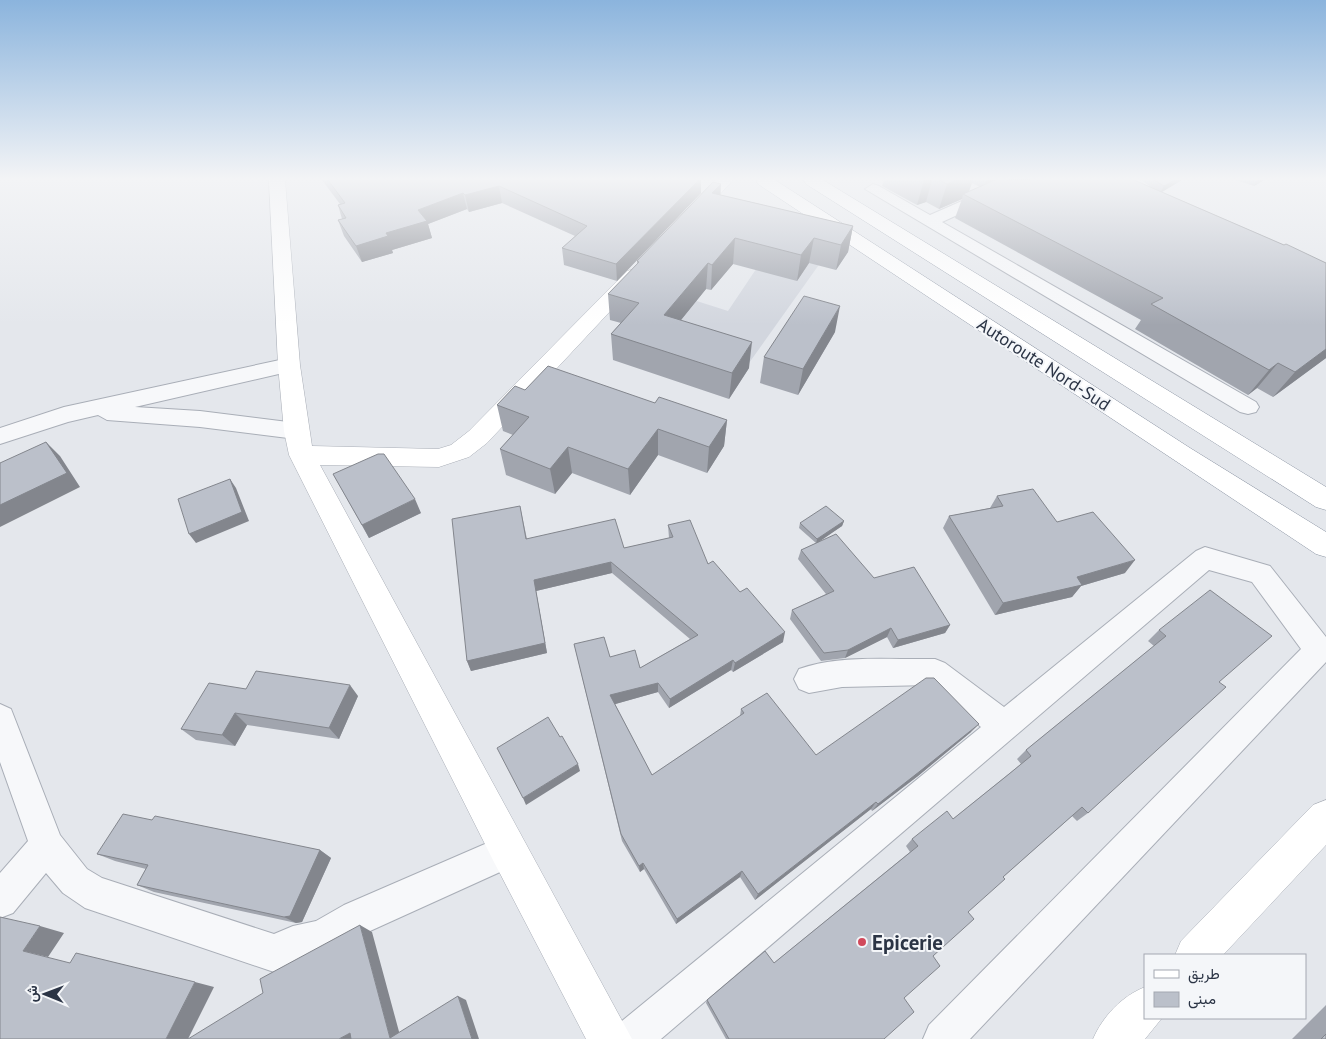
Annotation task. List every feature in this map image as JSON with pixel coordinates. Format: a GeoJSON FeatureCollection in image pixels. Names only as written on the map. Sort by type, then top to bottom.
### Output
{"type":"FeatureCollection","features":[{"type":"Feature","properties":{"kind":"main road"},"geometry":{"type":"LineString","coordinates":[[281,228],[289,365],[299,443],[508,851],[610,1039]]}},
{"type":"Feature","properties":{"kind":"main road","name":"Autoroute Nord-Sud"},"geometry":{"type":"LineString","coordinates":[[838,228],[1181,454],[1326,546]]}},
{"type":"Feature","properties":{"kind":"main road","name":"Autoroute Nord-Sud"},"geometry":{"type":"LineString","coordinates":[[890,228],[1326,500]]}},
{"type":"Feature","properties":{"kind":"main road"},"geometry":{"type":"LineString","coordinates":[[299,443],[439,458],[460,450],[478,437],[551,364],[650,258]]}},
{"type":"Feature","properties":{"kind":"main road"},"geometry":{"type":"LineString","coordinates":[[1181,454],[1326,558]]}},
{"type":"Feature","properties":{"kind":"main road"},"geometry":{"type":"LineString","coordinates":[[1196,954],[1326,818]]}},
{"type":"Feature","properties":{"kind":"main road"},"geometry":{"type":"LineString","coordinates":[[1115,1039],[1144,1009]]}},
{"type":"Feature","properties":{"kind":"street"},"geometry":{"type":"LineString","coordinates":[[943,228],[1248,407]]}},
{"type":"Feature","properties":{"kind":"street"},"geometry":{"type":"LineString","coordinates":[[0,436],[46,420],[82,411],[289,365]]}},
{"type":"Feature","properties":{"kind":"street"},"geometry":{"type":"LineString","coordinates":[[82,411],[200,418],[299,443]]}},
{"type":"Feature","properties":{"kind":"street"},"geometry":{"type":"LineString","coordinates":[[631,1039],[1205,558],[1261,574],[1319,650],[943,1039]]}},
{"type":"Feature","properties":{"kind":"street"},"geometry":{"type":"LineString","coordinates":[[809,679],[842,674],[935,672],[1004,726]]}},
{"type":"Feature","properties":{"kind":"street"},"geometry":{"type":"LineString","coordinates":[[0,719],[46,846],[75,881],[85,889],[277,954],[293,944],[321,938],[357,918],[508,851]]}},
{"type":"Feature","properties":{"kind":"street"},"geometry":{"type":"LineString","coordinates":[[0,900],[46,846]]}},
{"type":"Feature","properties":{"kind":"shaded area"},"geometry":{"type":"Polygon","coordinates":[[[783,228],[808,228],[833,245],[744,370],[644,336],[681,296],[728,311],[783,228]]]}},
{"type":"Feature","properties":{"kind":"building"},"geometry":{"type":"Polygon","coordinates":[[[344,228],[401,228],[386,233],[388,236],[356,246],[344,228]]]}},
{"type":"Feature","properties":{"kind":"building"},"geometry":{"type":"Polygon","coordinates":[[[584,228],[651,228],[616,264],[562,248],[584,228]]]}},
{"type":"Feature","properties":{"kind":"building"},"geometry":{"type":"Polygon","coordinates":[[[668,228],[851,228],[841,245],[814,238],[801,255],[735,238],[712,265],[708,263],[664,315],[752,342],[732,373],[611,334],[639,303],[608,294],[639,262],[637,261],[668,228]]]}},
{"type":"Feature","properties":{"kind":"building"},"geometry":{"type":"Polygon","coordinates":[[[1029,228],[1246,228],[1284,245],[1286,244],[1326,263],[1326,349],[1295,372],[1278,363],[1269,370],[1151,304],[1163,298],[1029,228]]]}},
{"type":"Feature","properties":{"kind":"building"},"geometry":{"type":"Polygon","coordinates":[[[804,296],[840,306],[803,369],[764,357],[804,296]]]}},
{"type":"Feature","properties":{"kind":"building"},"geometry":{"type":"Polygon","coordinates":[[[548,366],[655,403],[659,397],[727,420],[709,447],[658,429],[628,469],[568,447],[550,469],[500,449],[529,417],[497,405],[515,386],[525,390],[548,366]]]}},
{"type":"Feature","properties":{"kind":"building"},"geometry":{"type":"Polygon","coordinates":[[[46,442],[67,473],[0,505],[0,463],[46,442]]]}},
{"type":"Feature","properties":{"kind":"building"},"geometry":{"type":"Polygon","coordinates":[[[378,454],[384,454],[415,499],[362,525],[333,474],[378,454]]]}},
{"type":"Feature","properties":{"kind":"building"},"geometry":{"type":"Polygon","coordinates":[[[230,479],[242,512],[189,534],[178,499],[230,479]]]}},
{"type":"Feature","properties":{"kind":"building"},"geometry":{"type":"Polygon","coordinates":[[[1033,489],[1057,522],[1093,512],[1135,560],[1077,577],[1082,585],[1003,603],[949,516],[1003,506],[997,496],[1033,489]]]}},
{"type":"Feature","properties":{"kind":"building"},"geometry":{"type":"Polygon","coordinates":[[[520,506],[526,539],[615,519],[624,548],[673,537],[668,525],[690,520],[708,564],[713,561],[740,592],[747,588],[785,632],[735,663],[733,660],[670,699],[658,683],[610,695],[652,775],[744,713],[741,709],[767,693],[816,755],[926,678],[934,678],[979,724],[878,804],[876,802],[758,894],[742,871],[677,919],[643,863],[639,866],[621,834],[574,644],[604,637],[610,657],[635,650],[640,668],[698,635],[611,562],[534,580],[545,643],[467,661],[452,519],[520,506]]]}},
{"type":"Feature","properties":{"kind":"building"},"geometry":{"type":"Polygon","coordinates":[[[826,506],[844,521],[817,539],[800,523],[826,506]]]}},
{"type":"Feature","properties":{"kind":"building"},"geometry":{"type":"Polygon","coordinates":[[[836,534],[874,578],[914,567],[950,625],[898,640],[891,628],[848,650],[824,653],[792,610],[834,591],[801,550],[836,534]]]}},
{"type":"Feature","properties":{"kind":"building"},"geometry":{"type":"Polygon","coordinates":[[[1210,590],[1272,636],[1219,682],[1226,687],[1088,813],[1082,807],[1003,877],[1005,879],[968,912],[974,919],[933,956],[940,966],[904,998],[914,1012],[884,1039],[729,1039],[707,1000],[765,951],[774,963],[918,846],[912,839],[947,811],[953,819],[1009,774],[1031,756],[1026,750],[1166,636],[1159,630],[1210,590]]]}},
{"type":"Feature","properties":{"kind":"building"},"geometry":{"type":"Polygon","coordinates":[[[256,671],[350,685],[329,728],[235,713],[222,735],[181,729],[209,683],[246,689],[256,671]]]}},
{"type":"Feature","properties":{"kind":"building"},"geometry":{"type":"Polygon","coordinates":[[[548,717],[560,737],[562,736],[578,764],[523,798],[497,748],[548,717]]]}},
{"type":"Feature","properties":{"kind":"building"},"geometry":{"type":"Polygon","coordinates":[[[123,814],[152,820],[155,816],[320,850],[290,916],[284,917],[137,885],[148,865],[97,854],[123,814]]]}},
{"type":"Feature","properties":{"kind":"building"},"geometry":{"type":"Polygon","coordinates":[[[0,917],[40,926],[23,951],[70,963],[76,953],[195,982],[166,1039],[0,1039],[0,917]]]}},
{"type":"Feature","properties":{"kind":"building"},"geometry":{"type":"Polygon","coordinates":[[[360,925],[390,1038],[458,996],[472,1039],[351,1039],[350,1033],[339,1039],[188,1039],[263,993],[260,979],[360,925]]]}},
{"type":"Feature","properties":{"kind":"place","name":"Epicerie"},"geometry":{"type":"Point","coordinates":[862,942]}}]}
